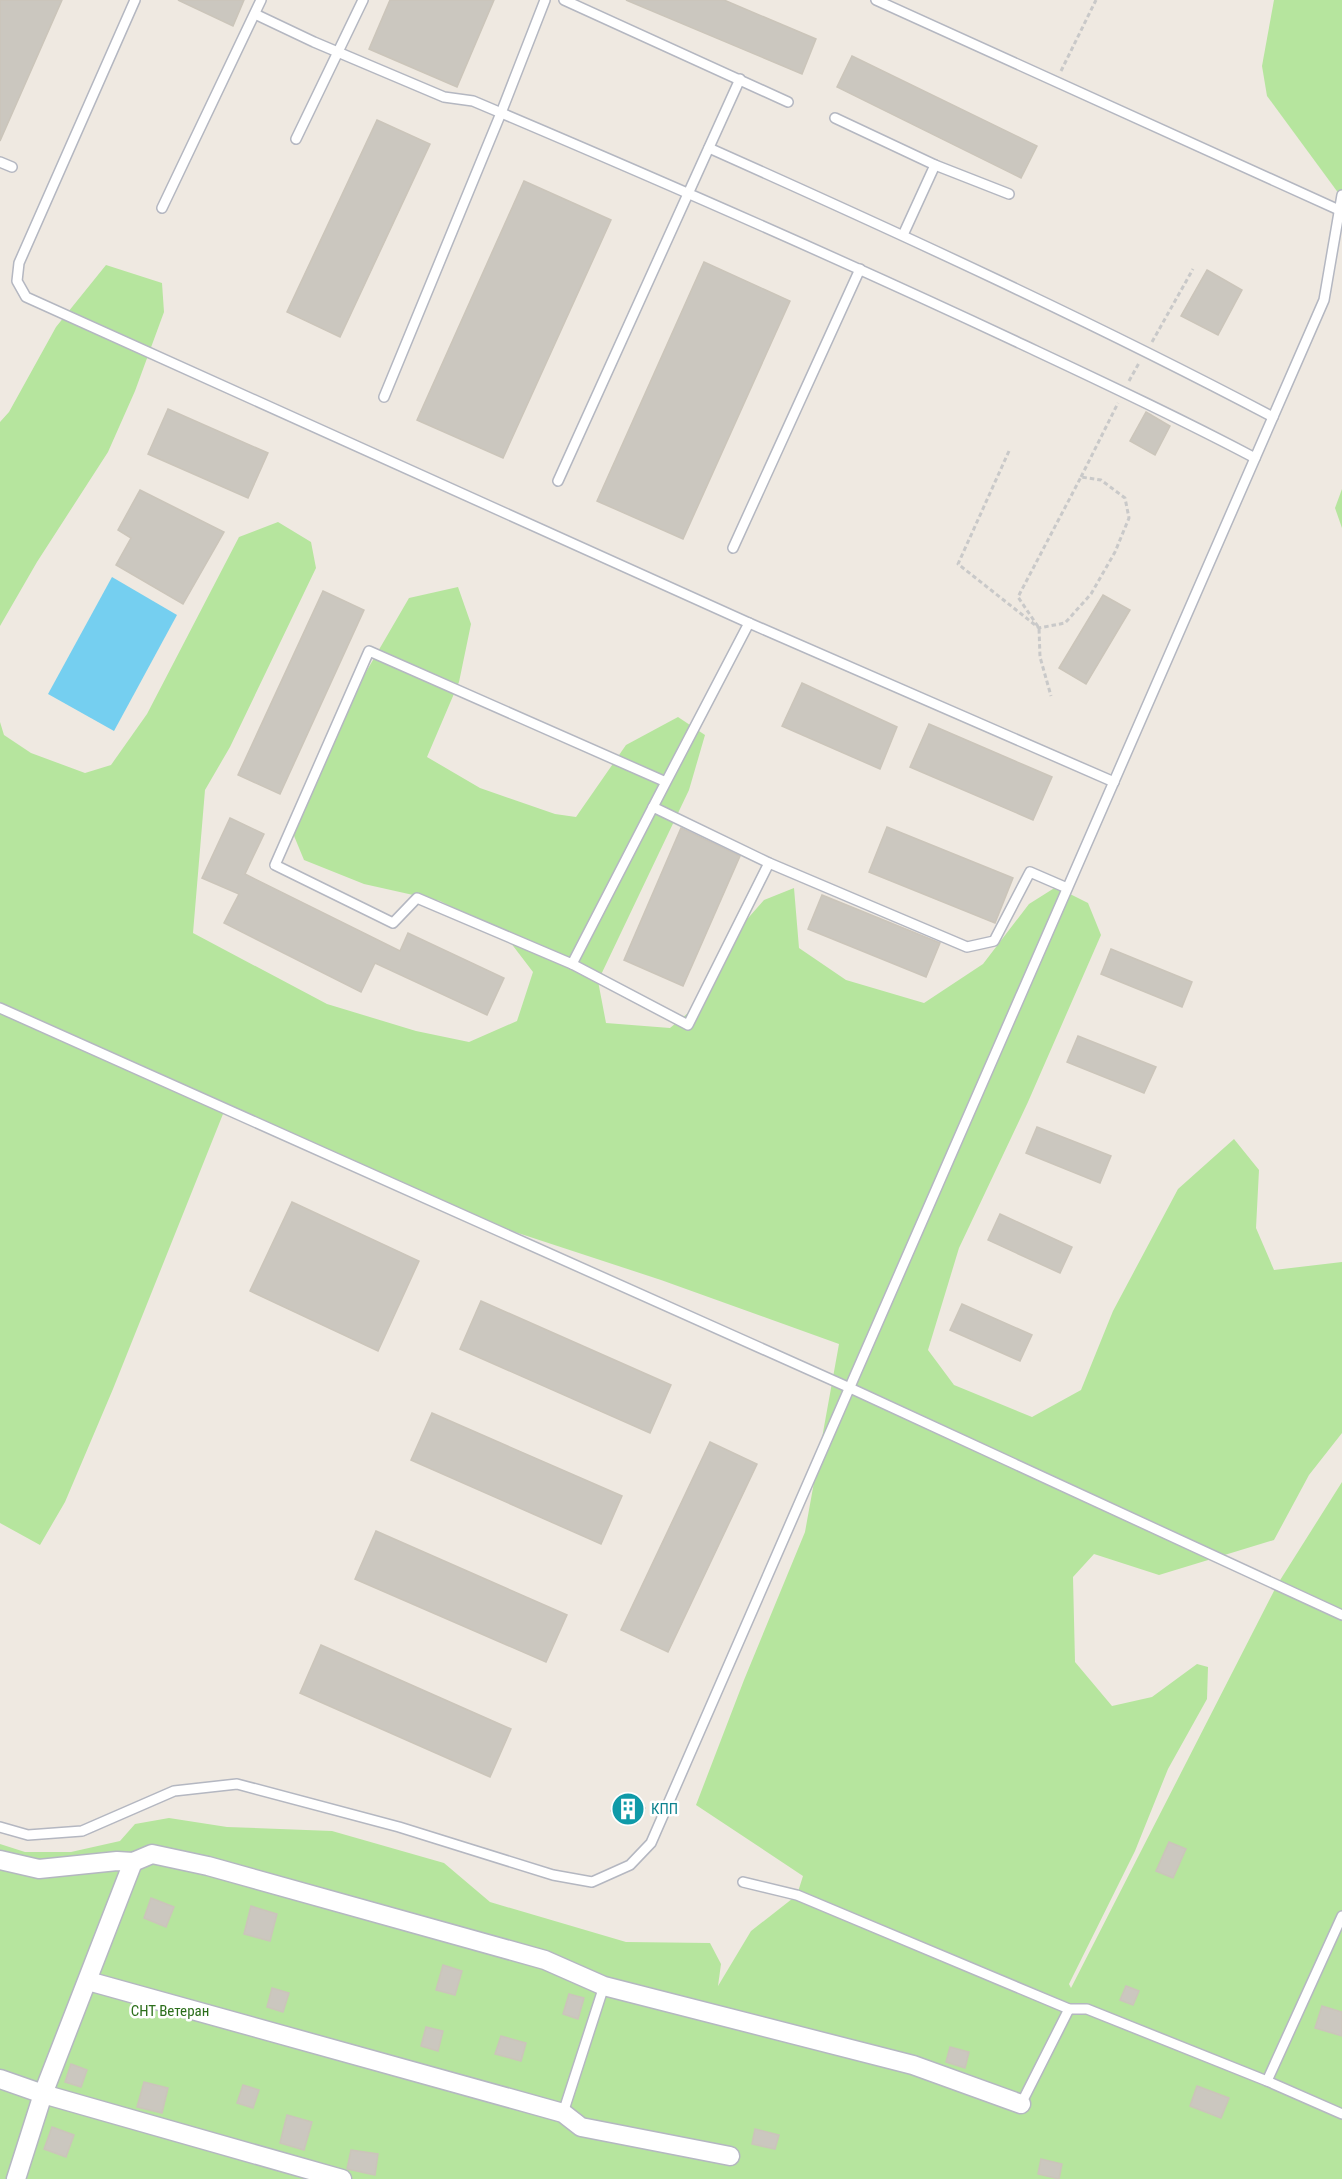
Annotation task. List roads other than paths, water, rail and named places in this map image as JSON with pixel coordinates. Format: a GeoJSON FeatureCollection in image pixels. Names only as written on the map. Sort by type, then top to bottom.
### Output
{"type":"FeatureCollection","features":[{"type":"Feature","properties":{"kind":"street"},"geometry":{"type":"LineString","coordinates":[[0,1860],[39,1869],[117,1860],[133,1862],[152,1854],[208,1866],[545,1960],[604,1986],[913,2065],[1021,2104]]}},
{"type":"Feature","properties":{"kind":"street"},"geometry":{"type":"LineString","coordinates":[[16,2179],[43,2094],[133,1862]]}},
{"type":"Feature","properties":{"kind":"street"},"geometry":{"type":"LineString","coordinates":[[88,1981],[563,2113],[581,2127],[730,2156]]}},
{"type":"Feature","properties":{"kind":"street"},"geometry":{"type":"LineString","coordinates":[[0,2079],[43,2094],[342,2179]]}},
{"type":"Feature","properties":{"kind":"lane"},"geometry":{"type":"LineString","coordinates":[[135,0],[19,263],[17,281],[26,297],[749,623],[1114,782]]}},
{"type":"Feature","properties":{"kind":"lane"},"geometry":{"type":"LineString","coordinates":[[162,208],[261,0]]}},
{"type":"Feature","properties":{"kind":"lane"},"geometry":{"type":"LineString","coordinates":[[296,139],[363,0]]}},
{"type":"Feature","properties":{"kind":"lane"},"geometry":{"type":"LineString","coordinates":[[384,398],[545,0]]}},
{"type":"Feature","properties":{"kind":"lane"},"geometry":{"type":"LineString","coordinates":[[564,0],[788,102]]}},
{"type":"Feature","properties":{"kind":"lane"},"geometry":{"type":"LineString","coordinates":[[876,0],[1339,210]]}},
{"type":"Feature","properties":{"kind":"lane"},"geometry":{"type":"LineString","coordinates":[[255,14],[444,97],[473,101],[690,193],[860,269],[1178,417],[1255,458]]}},
{"type":"Feature","properties":{"kind":"lane"},"geometry":{"type":"LineString","coordinates":[[558,481],[740,79]]}},
{"type":"Feature","properties":{"kind":"lane"},"geometry":{"type":"LineString","coordinates":[[835,118],[935,165],[1009,194]]}},
{"type":"Feature","properties":{"kind":"lane"},"geometry":{"type":"LineString","coordinates":[[709,148],[903,235],[1273,417]]}},
{"type":"Feature","properties":{"kind":"lane"},"geometry":{"type":"LineString","coordinates":[[0,162],[12,167]]}},
{"type":"Feature","properties":{"kind":"lane"},"geometry":{"type":"LineString","coordinates":[[903,235],[935,165]]}},
{"type":"Feature","properties":{"kind":"lane"},"geometry":{"type":"LineString","coordinates":[[0,1827],[28,1835],[82,1832],[174,1791],[237,1784],[399,1827],[553,1875],[592,1882],[630,1865],[651,1843],[1324,300],[1342,195]]}},
{"type":"Feature","properties":{"kind":"lane"},"geometry":{"type":"LineString","coordinates":[[733,548],[860,269]]}},
{"type":"Feature","properties":{"kind":"lane"},"geometry":{"type":"LineString","coordinates":[[572,964],[749,623]]}},
{"type":"Feature","properties":{"kind":"lane"},"geometry":{"type":"LineString","coordinates":[[666,782],[369,651],[275,865],[393,923],[417,898],[572,964],[688,1025],[769,863]]}},
{"type":"Feature","properties":{"kind":"lane"},"geometry":{"type":"LineString","coordinates":[[653,807],[769,863],[967,947],[994,941],[1030,872],[1067,888]]}},
{"type":"Feature","properties":{"kind":"lane"},"geometry":{"type":"LineString","coordinates":[[0,1008],[850,1389],[1342,1615]]}},
{"type":"Feature","properties":{"kind":"lane"},"geometry":{"type":"LineString","coordinates":[[742,1882],[796,1895],[1069,2009],[1087,2009],[1342,2114]]}},
{"type":"Feature","properties":{"kind":"lane"},"geometry":{"type":"LineString","coordinates":[[1266,2081],[1342,1916]]}},
{"type":"Feature","properties":{"kind":"lane"},"geometry":{"type":"LineString","coordinates":[[563,2113],[604,1986]]}},
{"type":"Feature","properties":{"kind":"lane"},"geometry":{"type":"LineString","coordinates":[[1021,2104],[1069,2009]]}},
{"type":"Feature","properties":{"kind":"water"},"geometry":{"type":"Polygon","coordinates":[[[112,577],[177,615],[114,731],[48,694],[112,577]]]}},
{"type":"Feature","properties":{"kind":"place","name":"КПП"},"geometry":{"type":"Point","coordinates":[628,1809]}},
{"type":"Feature","properties":{"kind":"park label","name":"СНТ Ветеран"},"geometry":{"type":"Point","coordinates":[170,2011]}}]}
